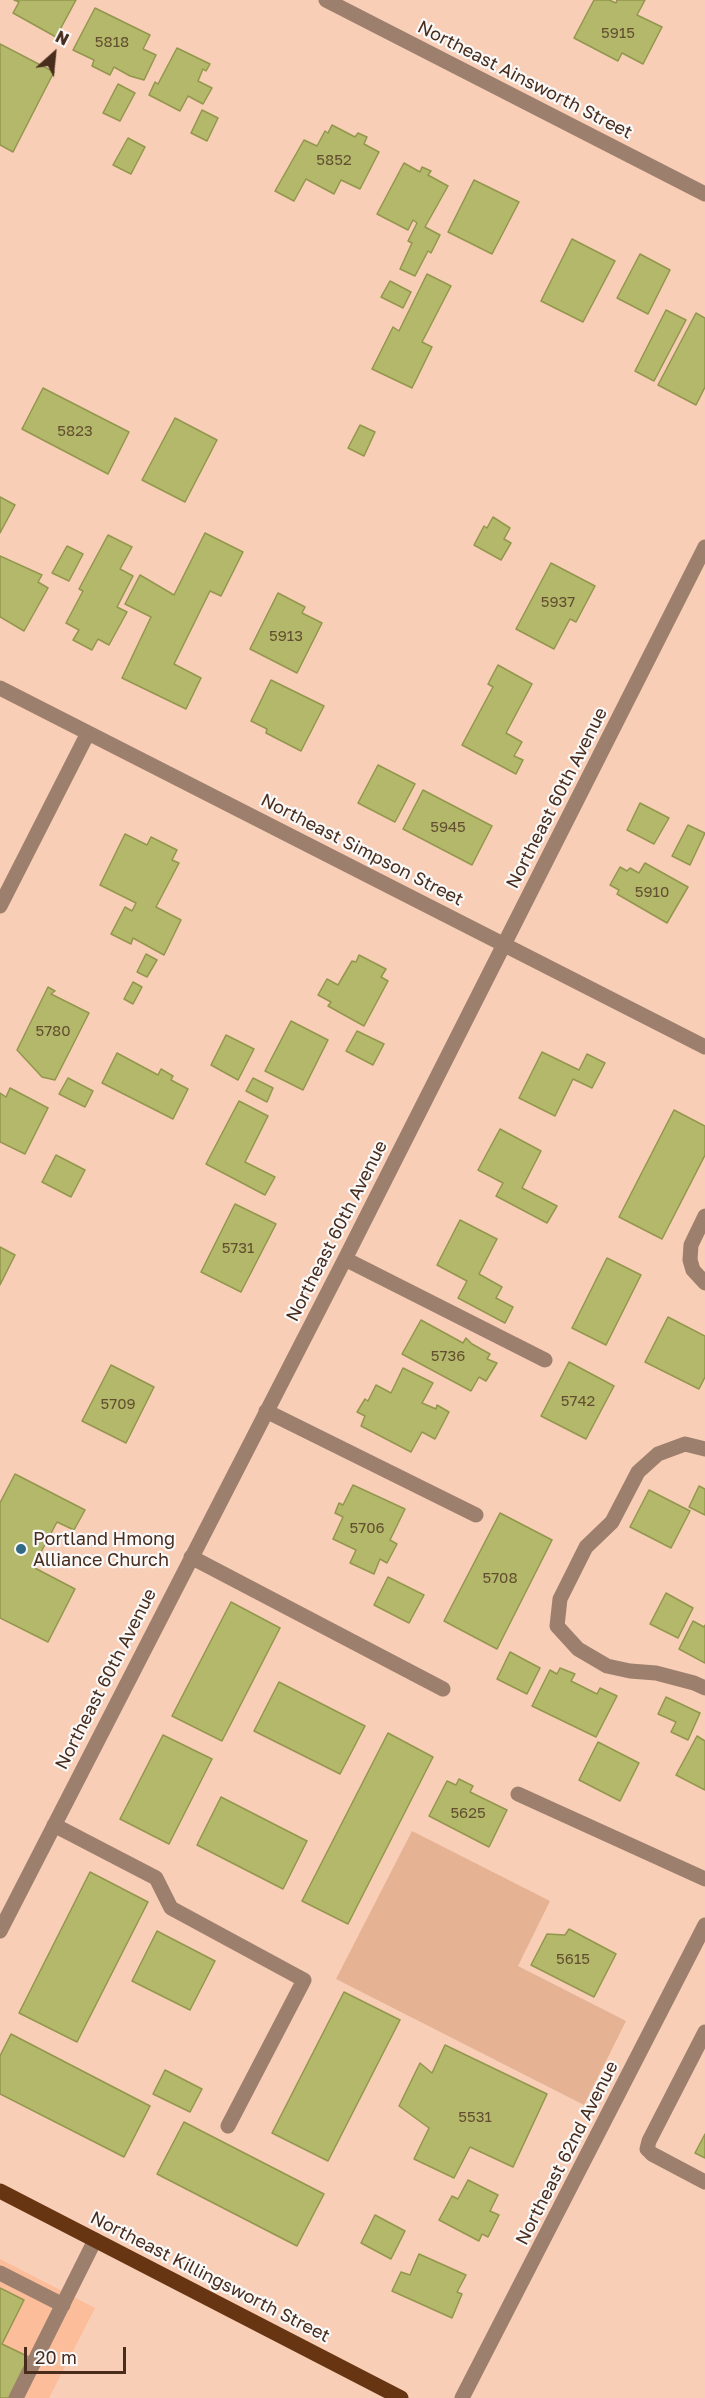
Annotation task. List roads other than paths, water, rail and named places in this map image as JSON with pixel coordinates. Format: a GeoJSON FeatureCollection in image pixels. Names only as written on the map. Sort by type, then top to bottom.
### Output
{"type":"FeatureCollection","features":[{"type":"Feature","properties":{"kind":"main road","name":"Northeast Killingsworth Street"},"geometry":{"type":"LineString","coordinates":[[0,2191],[401,2398]]}},
{"type":"Feature","properties":{"kind":"street","name":"Northeast Ainsworth Street"},"geometry":{"type":"LineString","coordinates":[[326,0],[705,194]]}},
{"type":"Feature","properties":{"kind":"street","name":"Northeast 60th Avenue"},"geometry":{"type":"LineString","coordinates":[[0,1931],[345,1259],[705,547]]}},
{"type":"Feature","properties":{"kind":"street","name":"Northeast Simpson Street"},"geometry":{"type":"LineString","coordinates":[[0,688],[705,1047]]}},
{"type":"Feature","properties":{"kind":"street"},"geometry":{"type":"LineString","coordinates":[[0,906],[88,733]]}},
{"type":"Feature","properties":{"kind":"street"},"geometry":{"type":"LineString","coordinates":[[705,1215],[691,1245],[690,1260],[693,1270],[705,1283]]}},
{"type":"Feature","properties":{"kind":"street"},"geometry":{"type":"LineString","coordinates":[[345,1259],[545,1360]]}},
{"type":"Feature","properties":{"kind":"street"},"geometry":{"type":"LineString","coordinates":[[266,1411],[476,1515]]}},
{"type":"Feature","properties":{"kind":"street"},"geometry":{"type":"LineString","coordinates":[[705,1449],[685,1444],[658,1454],[638,1472],[612,1522],[585,1547],[560,1599],[557,1626],[578,1648],[607,1666],[656,1673],[705,1688]]}},
{"type":"Feature","properties":{"kind":"street"},"geometry":{"type":"LineString","coordinates":[[191,1557],[443,1689]]}},
{"type":"Feature","properties":{"kind":"street"},"geometry":{"type":"LineString","coordinates":[[518,1794],[705,1879]]}},
{"type":"Feature","properties":{"kind":"street"},"geometry":{"type":"LineString","coordinates":[[54,1825],[156,1878],[171,1908],[304,1980],[228,2126]]}},
{"type":"Feature","properties":{"kind":"street","name":"Northeast 62nd Avenue"},"geometry":{"type":"LineString","coordinates":[[462,2398],[705,1925]]}},
{"type":"Feature","properties":{"kind":"street"},"geometry":{"type":"LineString","coordinates":[[705,2032],[649,2140],[648,2148],[652,2154],[705,2182]]}},
{"type":"Feature","properties":{"kind":"street"},"geometry":{"type":"LineString","coordinates":[[16,2398],[95,2240]]}},
{"type":"Feature","properties":{"kind":"street"},"geometry":{"type":"LineString","coordinates":[[0,2273],[63,2305]]}},
{"type":"Feature","properties":{"kind":"place","name":"Portland Hmong Alliance Church"},"geometry":{"type":"Point","coordinates":[21,1549]}}]}
